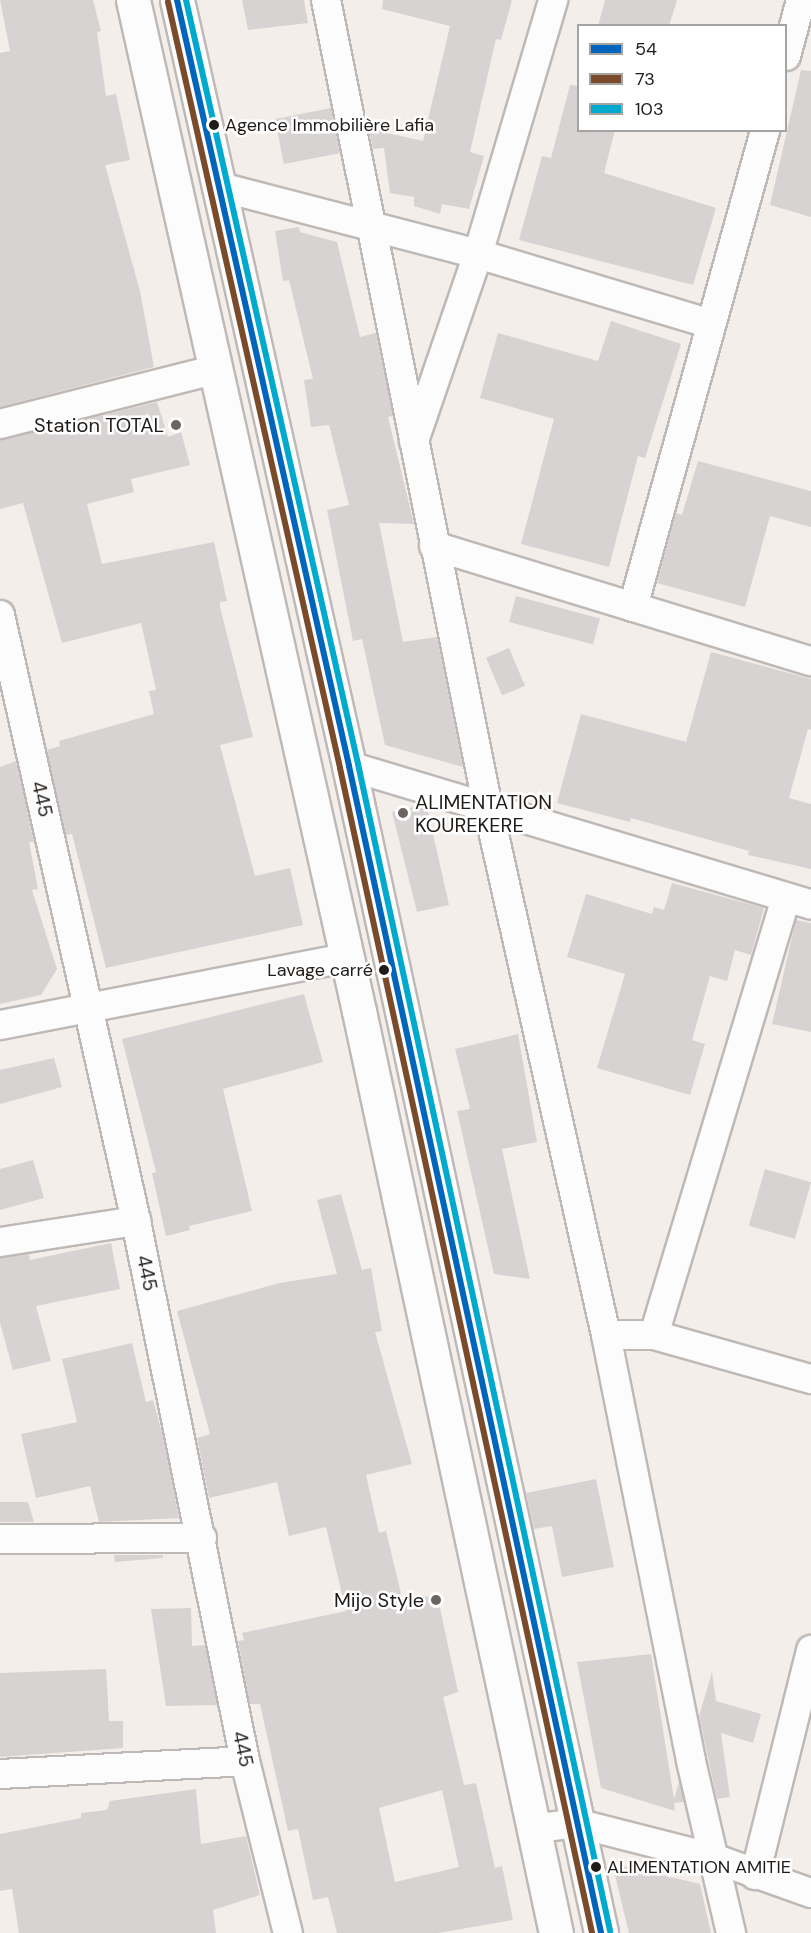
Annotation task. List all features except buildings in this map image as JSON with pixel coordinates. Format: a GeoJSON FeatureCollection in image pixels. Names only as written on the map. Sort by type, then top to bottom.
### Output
{"type":"FeatureCollection","features":[{"type":"Feature","properties":{"kind":"main road"},"geometry":{"type":"LineString","coordinates":[[133,0],[346,958],[556,1933]]}},
{"type":"Feature","properties":{"kind":"main road"},"geometry":{"type":"LineString","coordinates":[[177,0],[349,766],[600,1933]]}},
{"type":"Feature","properties":{"kind":"street"},"geometry":{"type":"LineString","coordinates":[[326,0],[488,808],[606,1335],[713,1858],[731,1933]]}},
{"type":"Feature","properties":{"kind":"street"},"geometry":{"type":"LineString","coordinates":[[414,443],[478,254],[553,0]]}},
{"type":"Feature","properties":{"kind":"street"},"geometry":{"type":"LineString","coordinates":[[787,52],[801,0]]}},
{"type":"Feature","properties":{"kind":"street"},"geometry":{"type":"LineString","coordinates":[[633,607],[764,132]]}},
{"type":"Feature","properties":{"kind":"street"},"geometry":{"type":"LineString","coordinates":[[217,186],[478,254],[711,324]]}},
{"type":"Feature","properties":{"kind":"street"},"geometry":{"type":"LineString","coordinates":[[0,424],[214,370]]}},
{"type":"Feature","properties":{"kind":"street"},"geometry":{"type":"LineString","coordinates":[[434,546],[811,661]]}},
{"type":"Feature","properties":{"kind":"street","name":"445"},"geometry":{"type":"LineString","coordinates":[[0,615],[12,722],[89,1008],[202,1538],[245,1761],[288,1933]]}},
{"type":"Feature","properties":{"kind":"street"},"geometry":{"type":"LineString","coordinates":[[349,766],[798,901],[654,1335]]}},
{"type":"Feature","properties":{"kind":"street"},"geometry":{"type":"LineString","coordinates":[[0,1025],[346,958]]}},
{"type":"Feature","properties":{"kind":"street"},"geometry":{"type":"LineString","coordinates":[[0,1242],[136,1221]]}},
{"type":"Feature","properties":{"kind":"street"},"geometry":{"type":"LineString","coordinates":[[606,1335],[654,1335],[811,1379]]}},
{"type":"Feature","properties":{"kind":"street"},"geometry":{"type":"LineString","coordinates":[[0,1539],[202,1538]]}},
{"type":"Feature","properties":{"kind":"street"},"geometry":{"type":"LineString","coordinates":[[755,1875],[811,1650]]}},
{"type":"Feature","properties":{"kind":"street"},"geometry":{"type":"LineString","coordinates":[[0,1774],[245,1761]]}},
{"type":"Feature","properties":{"kind":"street"},"geometry":{"type":"LineString","coordinates":[[532,1829],[576,1823],[713,1858],[755,1875],[811,1893]]}},
{"type":"Feature","properties":{"kind":"transit line","name":"54"},"geometry":{"type":"LineString","coordinates":[[177,0],[349,766],[601,1933]]}},
{"type":"Feature","properties":{"kind":"transit line","name":"103"},"geometry":{"type":"LineString","coordinates":[[186,0],[358,764],[610,1931]]}},
{"type":"Feature","properties":{"kind":"transit line","name":"73"},"geometry":{"type":"LineString","coordinates":[[168,2],[340,768],[592,1933]]}},
{"type":"Feature","properties":{"kind":"place","name":"Agence Immobilière Lafia"},"geometry":{"type":"Point","coordinates":[214,125]}},
{"type":"Feature","properties":{"kind":"place","name":"Station TOTAL"},"geometry":{"type":"Point","coordinates":[176,425]}},
{"type":"Feature","properties":{"kind":"place","name":"ALIMENTATION KOUREKERE"},"geometry":{"type":"Point","coordinates":[403,813]}},
{"type":"Feature","properties":{"kind":"place","name":"Lavage carré"},"geometry":{"type":"Point","coordinates":[384,970]}},
{"type":"Feature","properties":{"kind":"place","name":"Mijo Style"},"geometry":{"type":"Point","coordinates":[436,1600]}},
{"type":"Feature","properties":{"kind":"place","name":"ALIMENTATION AMITIE"},"geometry":{"type":"Point","coordinates":[596,1867]}}]}
